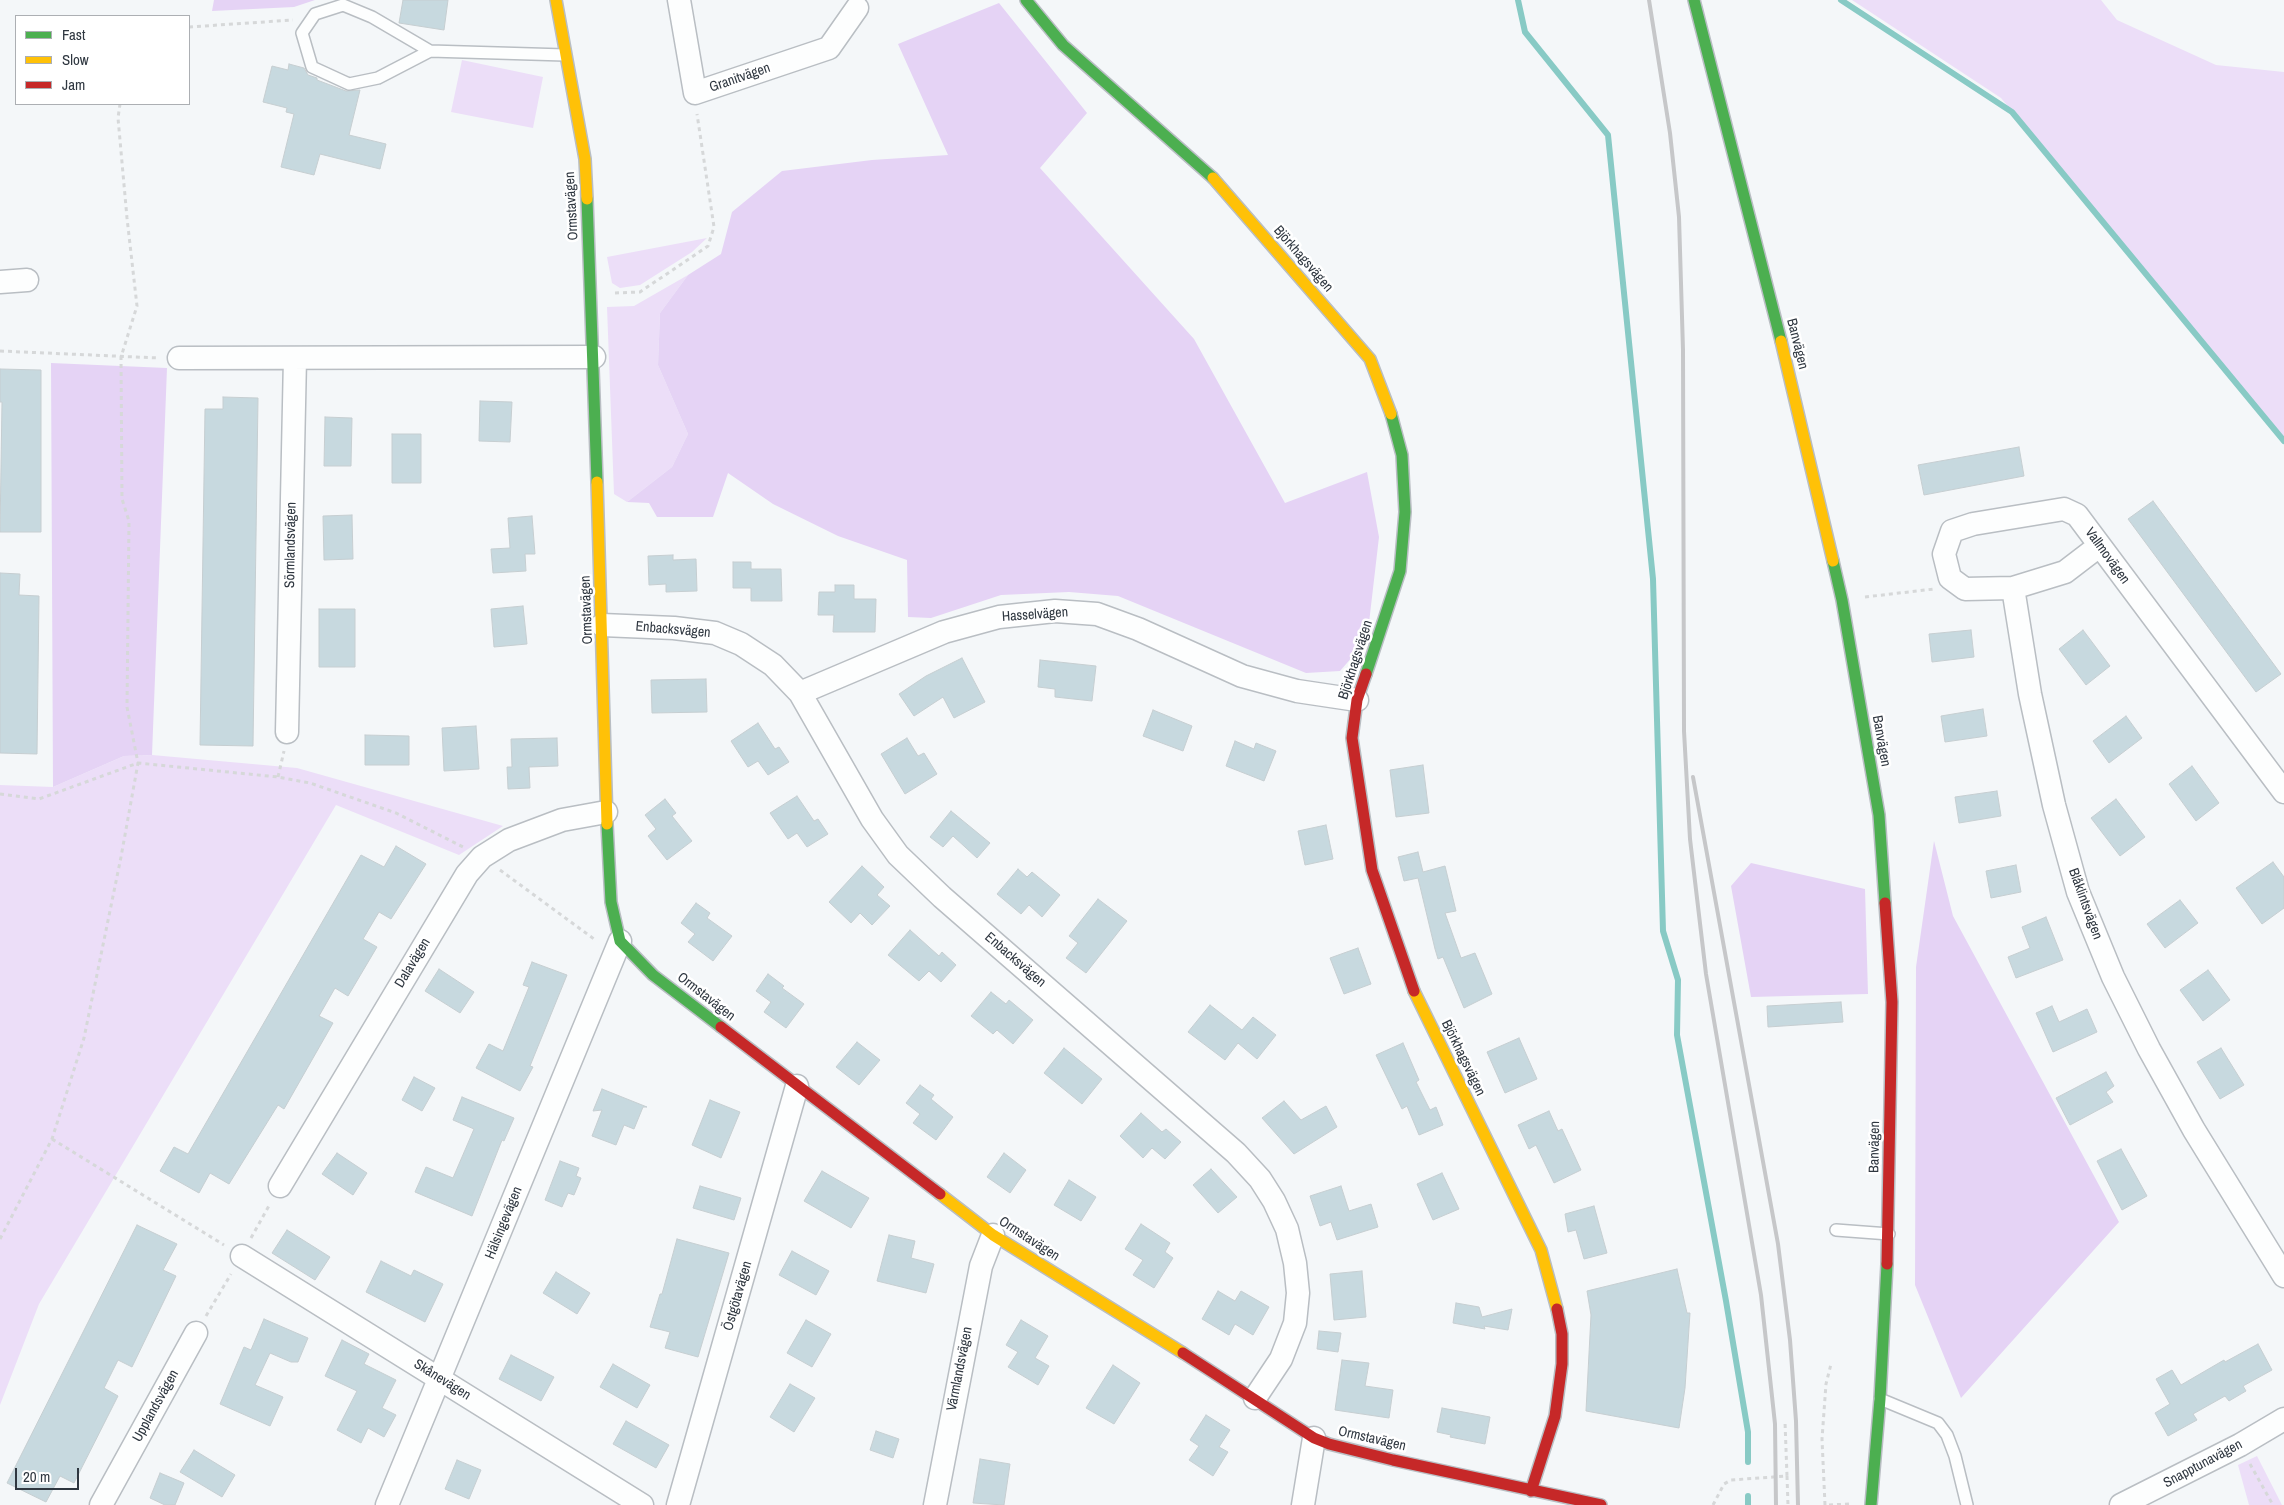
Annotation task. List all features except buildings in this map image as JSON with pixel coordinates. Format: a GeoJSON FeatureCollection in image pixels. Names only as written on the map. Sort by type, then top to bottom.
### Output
{"type":"FeatureCollection","features":[{"type":"Feature","properties":{"kind":"street","name":"Ormstavägen"},"geometry":{"type":"LineString","coordinates":[[556,0],[585,159],[594,357],[606,812],[611,902],[617,947],[993,1234],[1255,1398],[1314,1438],[1329,1444],[1531,1491],[1601,1505]]}},
{"type":"Feature","properties":{"kind":"street","name":"Granitvägen"},"geometry":{"type":"LineString","coordinates":[[679,0],[695,93],[829,48],[861,3]]}},
{"type":"Feature","properties":{"kind":"street","name":"Björkhagsvägen"},"geometry":{"type":"LineString","coordinates":[[1026,0],[1063,45],[1206,170],[1370,358],[1389,405],[1402,455],[1405,512],[1400,571],[1357,700],[1352,738],[1372,870],[1417,1000],[1541,1250],[1556,1301],[1562,1334],[1562,1364],[1555,1416],[1531,1491]]}},
{"type":"Feature","properties":{"kind":"street","name":"Banvägen"},"geometry":{"type":"LineString","coordinates":[[1694,0],[1801,420],[1842,600],[1879,815],[1892,1002],[1889,1234],[1880,1399],[1871,1505]]}},
{"type":"Feature","properties":{"kind":"street"},"geometry":{"type":"LineString","coordinates":[[0,282],[26,280]]}},
{"type":"Feature","properties":{"kind":"street"},"geometry":{"type":"LineString","coordinates":[[179,358],[594,357]]}},
{"type":"Feature","properties":{"kind":"street","name":"Sörmlandsvägen"},"geometry":{"type":"LineString","coordinates":[[288,732],[295,358]]}},
{"type":"Feature","properties":{"kind":"street","name":"Vallmovägen"},"geometry":{"type":"LineString","coordinates":[[1965,589],[1950,578],[1944,554],[1952,531],[1973,524],[2064,509],[2077,515],[2284,792]]}},
{"type":"Feature","properties":{"kind":"street"},"geometry":{"type":"LineString","coordinates":[[1965,589],[2013,588],[2065,572],[2099,546]]}},
{"type":"Feature","properties":{"kind":"street","name":"Blåklintsvägen"},"geometry":{"type":"LineString","coordinates":[[2013,588],[2038,731],[2054,805],[2078,892],[2113,977],[2149,1048],[2194,1130],[2284,1276]]}},
{"type":"Feature","properties":{"kind":"street","name":"Hasselvägen"},"geometry":{"type":"LineString","coordinates":[[800,693],[944,632],[999,617],[1054,611],[1097,614],[1138,629],[1242,676],[1297,691],[1357,700]]}},
{"type":"Feature","properties":{"kind":"street","name":"Enbacksvägen"},"geometry":{"type":"LineString","coordinates":[[602,625],[674,628],[715,633],[741,644],[773,665],[800,693],[872,818],[898,855],[942,897],[1236,1152],[1260,1179],[1274,1201],[1287,1229],[1295,1263],[1298,1293],[1295,1323],[1281,1359],[1255,1398]]}},
{"type":"Feature","properties":{"kind":"street","name":"Dalavägen"},"geometry":{"type":"LineString","coordinates":[[280,1186],[466,874],[482,857],[509,840],[562,820],[606,812]]}},
{"type":"Feature","properties":{"kind":"street","name":"Hälsingevägen"},"geometry":{"type":"LineString","coordinates":[[387,1505],[617,947]]}},
{"type":"Feature","properties":{"kind":"street","name":"Östgötavägen"},"geometry":{"type":"LineString","coordinates":[[678,1505],[797,1086]]}},
{"type":"Feature","properties":{"kind":"street","name":"Värmlandsvägen"},"geometry":{"type":"LineString","coordinates":[[934,1505],[981,1266],[993,1234]]}},
{"type":"Feature","properties":{"kind":"street","name":"Skånevägen"},"geometry":{"type":"LineString","coordinates":[[242,1256],[642,1505]]}},
{"type":"Feature","properties":{"kind":"street","name":"Upplandsvägen"},"geometry":{"type":"LineString","coordinates":[[101,1505],[196,1333]]}},
{"type":"Feature","properties":{"kind":"street","name":"Snapptunavägen"},"geometry":{"type":"LineString","coordinates":[[2126,1504],[2240,1445],[2284,1419]]}},
{"type":"Feature","properties":{"kind":"street"},"geometry":{"type":"LineString","coordinates":[[1303,1505],[1314,1438]]}},
{"type":"Feature","properties":{"kind":"lane"},"geometry":{"type":"LineString","coordinates":[[430,51],[378,78],[349,84],[312,67],[302,34],[315,14],[343,5],[372,17],[430,51],[567,55]]}},
{"type":"Feature","properties":{"kind":"lane"},"geometry":{"type":"LineString","coordinates":[[1836,1230],[1889,1234]]}},
{"type":"Feature","properties":{"kind":"lane"},"geometry":{"type":"LineString","coordinates":[[1880,1399],[1938,1423],[1947,1435],[1955,1456],[1967,1505]]}},
{"type":"Feature","properties":{"kind":"path"},"geometry":{"type":"LineString","coordinates":[[190,27],[312,19]]}},
{"type":"Feature","properties":{"kind":"path"},"geometry":{"type":"LineString","coordinates":[[591,295],[640,292],[708,246],[714,227],[695,93]]}},
{"type":"Feature","properties":{"kind":"path"},"geometry":{"type":"LineString","coordinates":[[0,1239],[52,1139],[84,1038],[138,763],[127,706],[129,521],[122,500],[121,357],[137,306],[118,118],[120,105]]}},
{"type":"Feature","properties":{"kind":"path"},"geometry":{"type":"LineString","coordinates":[[0,351],[179,358]]}},
{"type":"Feature","properties":{"kind":"path"},"geometry":{"type":"LineString","coordinates":[[1842,600],[1933,589],[1965,589]]}},
{"type":"Feature","properties":{"kind":"path"},"geometry":{"type":"LineString","coordinates":[[0,794],[39,799],[138,763],[310,783],[396,813],[482,857],[617,947]]}},
{"type":"Feature","properties":{"kind":"path"},"geometry":{"type":"LineString","coordinates":[[52,1139],[242,1256]]}},
{"type":"Feature","properties":{"kind":"path"},"geometry":{"type":"LineString","coordinates":[[1825,1505],[1822,1439],[1826,1384],[1831,1364]]}},
{"type":"Feature","properties":{"kind":"path"},"geometry":{"type":"LineString","coordinates":[[1785,1422],[1788,1505]]}},
{"type":"Feature","properties":{"kind":"path"},"geometry":{"type":"LineString","coordinates":[[2240,1445],[2273,1505]]}},
{"type":"Feature","properties":{"kind":"path"},"geometry":{"type":"LineString","coordinates":[[1713,1505],[1724,1484],[1731,1480],[1787,1476]]}},
{"type":"Feature","properties":{"kind":"shaded area"},"geometry":{"type":"Polygon","coordinates":[[[214,0],[315,0],[294,7],[212,11],[214,0]]]}},
{"type":"Feature","properties":{"kind":"shaded area"},"geometry":{"type":"Polygon","coordinates":[[[1852,0],[2101,0],[2117,20],[2216,65],[2284,72],[2284,437],[2001,98],[1852,0]]]}},
{"type":"Feature","properties":{"kind":"shaded area"},"geometry":{"type":"Polygon","coordinates":[[[999,3],[1087,113],[1040,168],[1194,339],[1285,503],[1367,472],[1379,537],[1367,640],[1340,671],[1306,673],[1118,596],[1069,592],[1001,595],[931,618],[908,617],[907,560],[838,536],[773,504],[728,473],[713,517],[657,517],[649,503],[627,502],[672,467],[688,434],[658,365],[660,313],[688,275],[721,254],[732,212],[782,171],[872,160],[948,155],[898,44],[999,3]]]}},
{"type":"Feature","properties":{"kind":"shaded area"},"geometry":{"type":"Polygon","coordinates":[[[462,60],[543,77],[533,128],[451,112],[462,60]]]}},
{"type":"Feature","properties":{"kind":"shaded area"},"geometry":{"type":"Polygon","coordinates":[[[707,238],[692,252],[640,285],[620,288],[612,283],[607,257],[707,238]]]}},
{"type":"Feature","properties":{"kind":"shaded area"},"geometry":{"type":"Polygon","coordinates":[[[688,275],[660,313],[658,365],[688,434],[672,467],[627,502],[614,494],[607,307],[634,306],[688,275]]]}},
{"type":"Feature","properties":{"kind":"shaded area"},"geometry":{"type":"Polygon","coordinates":[[[51,363],[167,368],[152,755],[124,756],[53,787],[51,363]]]}},
{"type":"Feature","properties":{"kind":"shaded area"},"geometry":{"type":"Polygon","coordinates":[[[152,755],[297,768],[503,826],[459,855],[336,805],[39,1304],[0,1405],[0,785],[53,787],[124,756],[152,755]]]}},
{"type":"Feature","properties":{"kind":"shaded area"},"geometry":{"type":"Polygon","coordinates":[[[1934,841],[1953,916],[2119,1222],[1961,1398],[1915,1285],[1916,967],[1934,841]]]}},
{"type":"Feature","properties":{"kind":"shaded area"},"geometry":{"type":"Polygon","coordinates":[[[1751,863],[1865,889],[1868,994],[1751,997],[1731,886],[1751,863]]]}},
{"type":"Feature","properties":{"kind":"shaded area"},"geometry":{"type":"Polygon","coordinates":[[[2257,1456],[2282,1505],[2249,1505],[2238,1465],[2257,1456]]]}},
{"type":"Feature","properties":{"kind":"waterway"},"geometry":{"type":"LineString","coordinates":[[1518,0],[1525,32],[1608,135],[1653,579],[1663,931],[1678,980],[1677,1035],[1748,1432],[1748,1462]]}},
{"type":"Feature","properties":{"kind":"waterway"},"geometry":{"type":"LineString","coordinates":[[1841,0],[2012,112],[2284,441]]}},
{"type":"Feature","properties":{"kind":"waterway"},"geometry":{"type":"LineString","coordinates":[[1748,1496],[1748,1505]]}},
{"type":"Feature","properties":{"kind":"railway"},"geometry":{"type":"LineString","coordinates":[[1649,0],[1670,133],[1679,217],[1683,350],[1684,731],[1690,839],[1706,974],[1761,1295],[1775,1424],[1776,1505]]}},
{"type":"Feature","properties":{"kind":"railway"},"geometry":{"type":"LineString","coordinates":[[1693,777],[1778,1244],[1790,1340],[1796,1421],[1798,1505]]}},
{"type":"Feature","properties":{"kind":"traffic: fast"},"geometry":{"type":"LineString","coordinates":[[1026,0],[1063,45],[1213,178]]}},
{"type":"Feature","properties":{"kind":"traffic: fast"},"geometry":{"type":"LineString","coordinates":[[1694,0],[1781,341]]}},
{"type":"Feature","properties":{"kind":"traffic: fast"},"geometry":{"type":"LineString","coordinates":[[587,199],[597,482]]}},
{"type":"Feature","properties":{"kind":"traffic: fast"},"geometry":{"type":"LineString","coordinates":[[1366,674],[1400,571],[1405,512],[1402,455],[1391,414]]}},
{"type":"Feature","properties":{"kind":"traffic: fast"},"geometry":{"type":"LineString","coordinates":[[1833,561],[1842,600],[1879,815],[1885,903]]}},
{"type":"Feature","properties":{"kind":"traffic: fast"},"geometry":{"type":"LineString","coordinates":[[607,824],[611,902],[620,941],[653,975],[721,1027]]}},
{"type":"Feature","properties":{"kind":"traffic: fast"},"geometry":{"type":"LineString","coordinates":[[1871,1505],[1880,1399],[1887,1264]]}},
{"type":"Feature","properties":{"kind":"traffic: slow"},"geometry":{"type":"LineString","coordinates":[[556,0],[585,159],[587,199]]}},
{"type":"Feature","properties":{"kind":"traffic: slow"},"geometry":{"type":"LineString","coordinates":[[1213,178],[1370,359],[1391,414]]}},
{"type":"Feature","properties":{"kind":"traffic: slow"},"geometry":{"type":"LineString","coordinates":[[1781,341],[1833,561]]}},
{"type":"Feature","properties":{"kind":"traffic: slow"},"geometry":{"type":"LineString","coordinates":[[597,482],[607,824]]}},
{"type":"Feature","properties":{"kind":"traffic: slow"},"geometry":{"type":"LineString","coordinates":[[1414,991],[1541,1250],[1557,1309]]}},
{"type":"Feature","properties":{"kind":"traffic: slow"},"geometry":{"type":"LineString","coordinates":[[940,1194],[993,1235],[1183,1353]]}},
{"type":"Feature","properties":{"kind":"traffic: jam"},"geometry":{"type":"LineString","coordinates":[[1366,674],[1357,700],[1352,738],[1372,870],[1414,991]]}},
{"type":"Feature","properties":{"kind":"traffic: jam"},"geometry":{"type":"LineString","coordinates":[[1885,903],[1892,1002],[1887,1264]]}},
{"type":"Feature","properties":{"kind":"traffic: jam"},"geometry":{"type":"LineString","coordinates":[[721,1027],[940,1194]]}},
{"type":"Feature","properties":{"kind":"traffic: jam"},"geometry":{"type":"LineString","coordinates":[[1531,1491],[1555,1416],[1562,1364],[1562,1334],[1557,1309]]}},
{"type":"Feature","properties":{"kind":"traffic: jam"},"geometry":{"type":"LineString","coordinates":[[1183,1353],[1314,1438],[1329,1444],[1393,1460],[1601,1505]]}}]}
